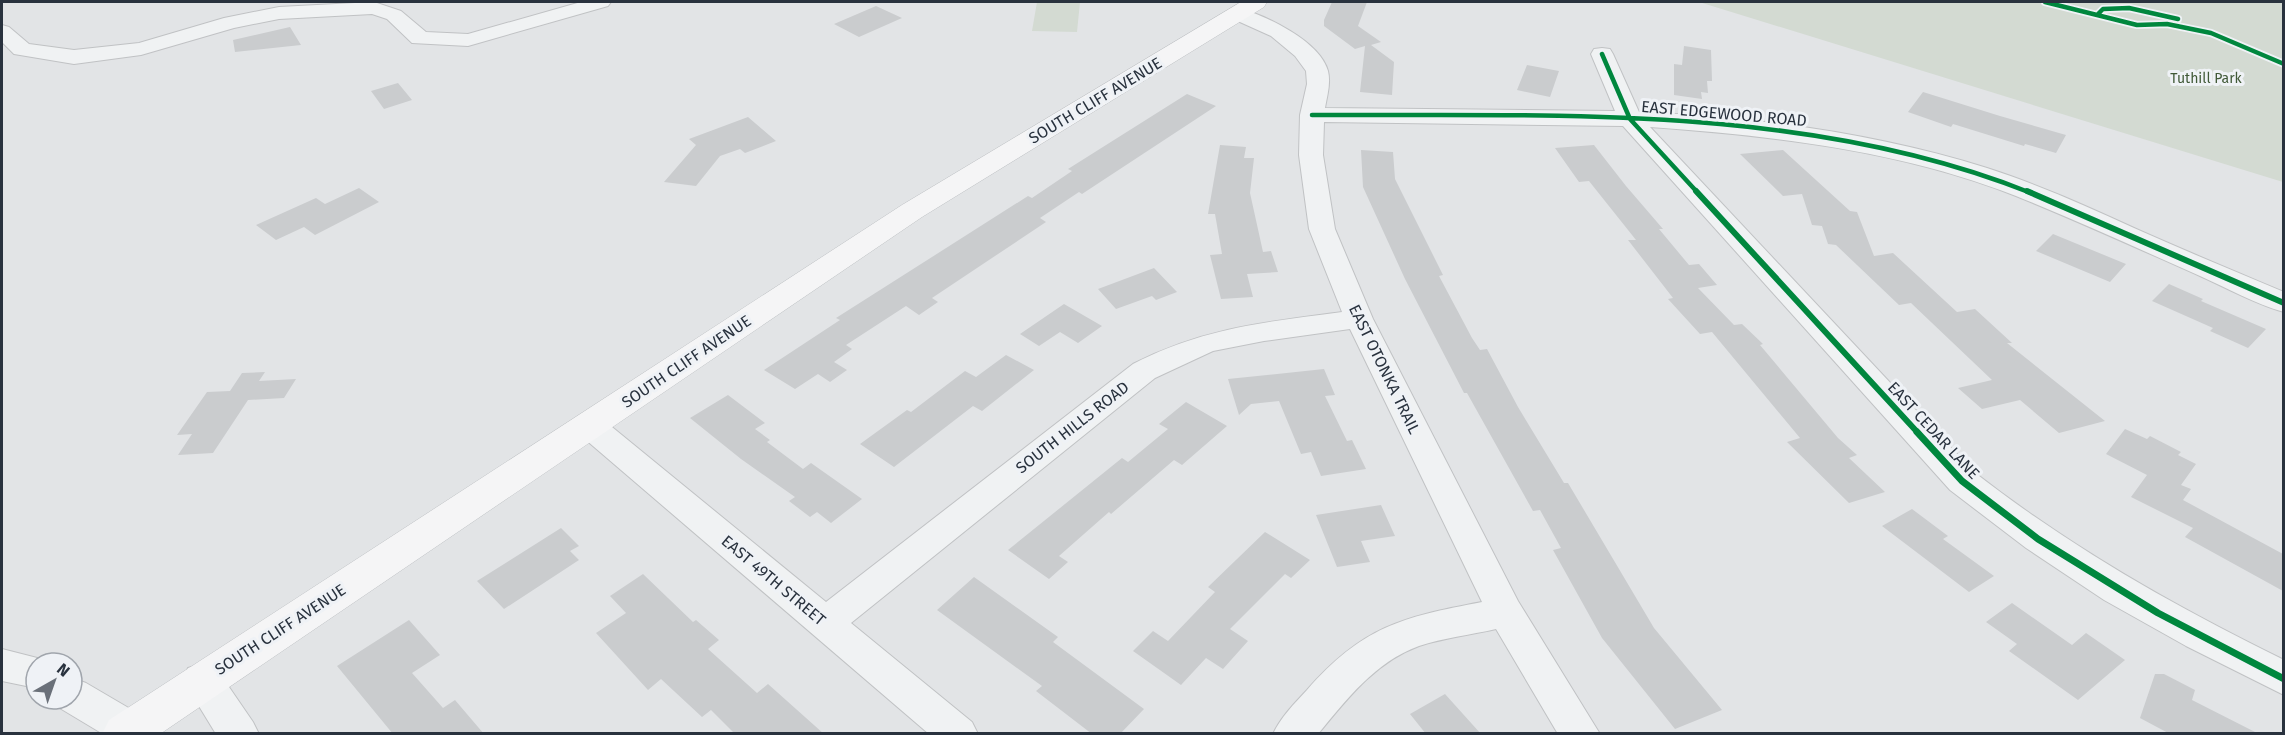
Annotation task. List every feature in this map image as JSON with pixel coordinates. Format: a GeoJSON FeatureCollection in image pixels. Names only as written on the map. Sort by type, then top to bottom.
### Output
{"type":"FeatureCollection","features":[{"type":"Feature","properties":{"kind":"main road","name":"SOUTH CLIFF AVENUE"},"geometry":{"type":"LineString","coordinates":[[127,731],[912,212],[1247,8]]}},
{"type":"Feature","properties":{"kind":"street"},"geometry":{"type":"LineString","coordinates":[[2,31],[22,50],[74,57],[141,49],[231,22],[279,13],[374,8],[394,15],[420,38],[468,40],[601,2]]}},
{"type":"Feature","properties":{"kind":"street","name":"EAST OTONKA TRAIL"},"geometry":{"type":"LineString","coordinates":[[1247,8],[1303,51],[1313,62],[1317,71],[1318,84],[1312,114],[1311,155],[1322,229],[1359,319],[1505,612],[1580,734]]}},
{"type":"Feature","properties":{"kind":"street","name":"EAST CEDAR LANE"},"geometry":{"type":"LineString","coordinates":[[1602,54],[1630,118],[1962,481],[2007,519],[2076,566],[2168,621],[2283,679]]}},
{"type":"Feature","properties":{"kind":"street","name":"EAST EDGEWOOD ROAD"},"geometry":{"type":"LineString","coordinates":[[1312,114],[1630,118],[1817,135],[1966,170],[2036,195],[2283,303]]}},
{"type":"Feature","properties":{"kind":"street","name":"SOUTH HILLS ROAD"},"geometry":{"type":"LineString","coordinates":[[826,622],[1144,371],[1177,354],[1217,341],[1359,319]]}},
{"type":"Feature","properties":{"kind":"street","name":"EAST 49TH STREET"},"geometry":{"type":"LineString","coordinates":[[590,426],[958,734]]}},
{"type":"Feature","properties":{"kind":"street"},"geometry":{"type":"LineString","coordinates":[[1293,734],[1353,666],[1378,648],[1410,634],[1505,612]]}},
{"type":"Feature","properties":{"kind":"street"},"geometry":{"type":"LineString","coordinates":[[2,665],[24,670]]}},
{"type":"Feature","properties":{"kind":"street"},"geometry":{"type":"LineString","coordinates":[[202,680],[240,734]]}},
{"type":"Feature","properties":{"kind":"street"},"geometry":{"type":"LineString","coordinates":[[84,704],[127,731]]}},
{"type":"Feature","properties":{"kind":"green space"},"geometry":{"type":"Polygon","coordinates":[[[1037,2],[1080,2],[1077,32],[1032,31],[1037,2]]]}},
{"type":"Feature","properties":{"kind":"green space","name":"Tuthill Park"},"geometry":{"type":"Polygon","coordinates":[[[1699,2],[2283,2],[2283,182],[1699,2]]]}},
{"type":"Feature","properties":{"kind":"building"},"geometry":{"type":"Polygon","coordinates":[[[1332,2],[1367,2],[1358,26],[1381,42],[1371,45],[1394,62],[1392,95],[1360,92],[1365,46],[1355,49],[1324,26],[1324,20],[1332,2]]]}},
{"type":"Feature","properties":{"kind":"building"},"geometry":{"type":"Polygon","coordinates":[[[876,6],[902,18],[859,37],[834,24],[876,6]]]}},
{"type":"Feature","properties":{"kind":"building"},"geometry":{"type":"Polygon","coordinates":[[[290,27],[301,45],[235,52],[233,40],[290,27]]]}},
{"type":"Feature","properties":{"kind":"building"},"geometry":{"type":"Polygon","coordinates":[[[1684,46],[1711,50],[1712,81],[1707,81],[1708,93],[1701,92],[1702,99],[1674,95],[1674,64],[1682,65],[1684,46]]]}},
{"type":"Feature","properties":{"kind":"building"},"geometry":{"type":"Polygon","coordinates":[[[1527,65],[1559,71],[1550,97],[1517,90],[1527,65]]]}},
{"type":"Feature","properties":{"kind":"building"},"geometry":{"type":"Polygon","coordinates":[[[398,83],[412,100],[384,109],[371,91],[398,83]]]}},
{"type":"Feature","properties":{"kind":"building"},"geometry":{"type":"Polygon","coordinates":[[[1923,92],[2066,135],[2056,153],[2025,144],[2024,146],[1953,124],[1951,127],[1908,112],[1923,92]]]}},
{"type":"Feature","properties":{"kind":"building"},"geometry":{"type":"Polygon","coordinates":[[[1187,94],[1216,106],[1082,194],[1079,192],[1040,218],[1046,222],[932,298],[938,302],[919,315],[906,306],[846,345],[852,349],[834,362],[847,370],[830,382],[818,374],[795,389],[764,370],[840,320],[836,318],[1028,196],[1032,198],[1072,171],[1068,169],[1187,94]]]}},
{"type":"Feature","properties":{"kind":"building"},"geometry":{"type":"Polygon","coordinates":[[[748,117],[776,141],[745,153],[740,149],[720,156],[696,186],[664,182],[696,145],[689,139],[748,117]]]}},
{"type":"Feature","properties":{"kind":"building"},"geometry":{"type":"Polygon","coordinates":[[[1220,145],[1246,147],[1244,158],[1254,158],[1250,193],[1263,252],[1271,251],[1278,272],[1247,274],[1253,297],[1221,299],[1210,255],[1222,254],[1215,214],[1208,214],[1220,145]]]}},
{"type":"Feature","properties":{"kind":"building"},"geometry":{"type":"Polygon","coordinates":[[[1594,145],[1663,229],[1659,229],[1689,265],[1699,264],[1717,285],[1698,288],[1734,325],[1742,324],[1763,344],[1760,345],[1838,438],[1857,455],[1849,458],[1885,492],[1849,503],[1787,442],[1800,438],[1712,332],[1700,334],[1668,299],[1673,298],[1628,240],[1636,240],[1589,181],[1579,182],[1555,148],[1594,145]]]}},
{"type":"Feature","properties":{"kind":"building"},"geometry":{"type":"Polygon","coordinates":[[[1361,150],[1393,152],[1395,179],[1443,275],[1439,276],[1472,338],[1480,350],[1487,349],[1518,407],[1564,483],[1568,483],[1654,628],[1722,710],[1675,729],[1602,638],[1553,550],[1561,548],[1540,510],[1533,511],[1467,393],[1464,393],[1405,279],[1363,187],[1361,150]]]}},
{"type":"Feature","properties":{"kind":"building"},"geometry":{"type":"Polygon","coordinates":[[[1783,150],[1850,211],[1857,212],[1874,256],[1893,253],[1957,312],[1975,309],[2012,343],[2007,343],[2105,421],[2059,433],[2020,400],[1982,409],[1958,388],[1992,380],[1911,303],[1899,305],[1836,245],[1828,244],[1822,226],[1812,225],[1802,194],[1783,196],[1740,154],[1783,150]]]}},
{"type":"Feature","properties":{"kind":"building"},"geometry":{"type":"Polygon","coordinates":[[[359,188],[379,202],[315,235],[304,227],[276,240],[256,225],[316,198],[325,204],[359,188]]]}},
{"type":"Feature","properties":{"kind":"building"},"geometry":{"type":"Polygon","coordinates":[[[2053,234],[2126,264],[2110,282],[2036,251],[2053,234]]]}},
{"type":"Feature","properties":{"kind":"building"},"geometry":{"type":"Polygon","coordinates":[[[1154,268],[1177,292],[1156,300],[1152,296],[1116,309],[1098,289],[1154,268]]]}},
{"type":"Feature","properties":{"kind":"building"},"geometry":{"type":"Polygon","coordinates":[[[2169,284],[2203,299],[2201,301],[2266,329],[2248,348],[2210,331],[2213,328],[2152,301],[2169,284]]]}},
{"type":"Feature","properties":{"kind":"building"},"geometry":{"type":"Polygon","coordinates":[[[1064,304],[1102,326],[1078,343],[1060,332],[1039,346],[1020,334],[1064,304]]]}},
{"type":"Feature","properties":{"kind":"building"},"geometry":{"type":"Polygon","coordinates":[[[1006,355],[1034,370],[982,411],[973,406],[894,467],[860,444],[907,410],[911,412],[965,371],[976,377],[1006,355]]]}},
{"type":"Feature","properties":{"kind":"building"},"geometry":{"type":"Polygon","coordinates":[[[1324,369],[1335,395],[1325,396],[1347,441],[1352,440],[1366,469],[1321,476],[1311,452],[1301,454],[1279,401],[1251,404],[1239,415],[1228,379],[1324,369]]]}},
{"type":"Feature","properties":{"kind":"building"},"geometry":{"type":"Polygon","coordinates":[[[265,372],[259,381],[296,379],[284,398],[248,400],[213,453],[178,455],[192,434],[177,435],[207,392],[230,391],[242,373],[265,372]]]}},
{"type":"Feature","properties":{"kind":"building"},"geometry":{"type":"Polygon","coordinates":[[[728,395],[765,423],[755,429],[770,440],[767,442],[803,469],[811,463],[862,499],[831,523],[817,512],[810,517],[789,501],[795,497],[741,459],[690,418],[728,395]]]}},
{"type":"Feature","properties":{"kind":"building"},"geometry":{"type":"Polygon","coordinates":[[[1186,402],[1227,426],[1182,465],[1174,460],[1111,514],[1109,512],[1059,556],[1068,562],[1049,579],[1008,550],[1122,458],[1128,462],[1168,429],[1159,424],[1186,402]]]}},
{"type":"Feature","properties":{"kind":"building"},"geometry":{"type":"Polygon","coordinates":[[[2125,429],[2147,439],[2150,436],[2181,452],[2178,455],[2196,464],[2181,485],[2191,489],[2183,500],[2283,554],[2283,591],[2185,537],[2193,528],[2131,497],[2147,475],[2106,454],[2125,429]]]}},
{"type":"Feature","properties":{"kind":"building"},"geometry":{"type":"Polygon","coordinates":[[[1381,505],[1395,536],[1361,541],[1370,562],[1337,567],[1316,515],[1381,505]]]}},
{"type":"Feature","properties":{"kind":"building"},"geometry":{"type":"Polygon","coordinates":[[[1912,509],[1948,536],[1943,539],[1994,576],[1969,592],[1882,526],[1912,509]]]}},
{"type":"Feature","properties":{"kind":"building"},"geometry":{"type":"Polygon","coordinates":[[[561,528],[579,546],[570,551],[579,560],[504,609],[477,581],[561,528]]]}},
{"type":"Feature","properties":{"kind":"building"},"geometry":{"type":"Polygon","coordinates":[[[1265,532],[1310,560],[1291,578],[1285,574],[1230,629],[1248,641],[1223,669],[1206,658],[1181,685],[1133,651],[1153,631],[1168,641],[1215,592],[1208,587],[1265,532]]]}},
{"type":"Feature","properties":{"kind":"building"},"geometry":{"type":"Polygon","coordinates":[[[643,574],[693,622],[696,620],[719,640],[708,649],[757,693],[768,684],[824,734],[735,734],[711,710],[702,717],[661,679],[648,690],[596,633],[626,613],[610,596],[643,574]]]}},
{"type":"Feature","properties":{"kind":"building"},"geometry":{"type":"Polygon","coordinates":[[[974,577],[1058,637],[1053,642],[1144,709],[1120,734],[1092,734],[1036,691],[1042,686],[937,610],[974,577]]]}},
{"type":"Feature","properties":{"kind":"building"},"geometry":{"type":"Polygon","coordinates":[[[2012,603],[2072,645],[2086,633],[2125,660],[2078,700],[2009,651],[2017,644],[1986,622],[2012,603]]]}},
{"type":"Feature","properties":{"kind":"building"},"geometry":{"type":"Polygon","coordinates":[[[409,620],[440,655],[412,673],[443,708],[455,700],[484,734],[393,734],[337,666],[409,620]]]}},
{"type":"Feature","properties":{"kind":"building"},"geometry":{"type":"Polygon","coordinates":[[[2155,674],[2164,674],[2195,690],[2192,700],[2259,734],[2170,734],[2140,718],[2155,674]]]}},
{"type":"Feature","properties":{"kind":"building"},"geometry":{"type":"Polygon","coordinates":[[[1445,694],[1481,734],[1426,734],[1410,714],[1445,694]]]}},
{"type":"Feature","properties":{"kind":"cycle path"},"geometry":{"type":"LineString","coordinates":[[2045,2],[2137,25],[2167,24],[2211,33],[2284,64]]}},
{"type":"Feature","properties":{"kind":"cycle path"},"geometry":{"type":"LineString","coordinates":[[2097,15],[2103,9],[2129,8],[2178,19]]}},
{"type":"Feature","properties":{"kind":"cycle path"},"geometry":{"type":"LineString","coordinates":[[1602,54],[1630,119],[1962,481],[2038,539],[2077,565],[2158,613],[2284,679]]}},
{"type":"Feature","properties":{"kind":"cycle path"},"geometry":{"type":"LineString","coordinates":[[1312,115],[1479,115],[1648,120],[1731,126],[1814,136],[1896,151],[1977,173],[2027,191],[2284,303]]}}]}
